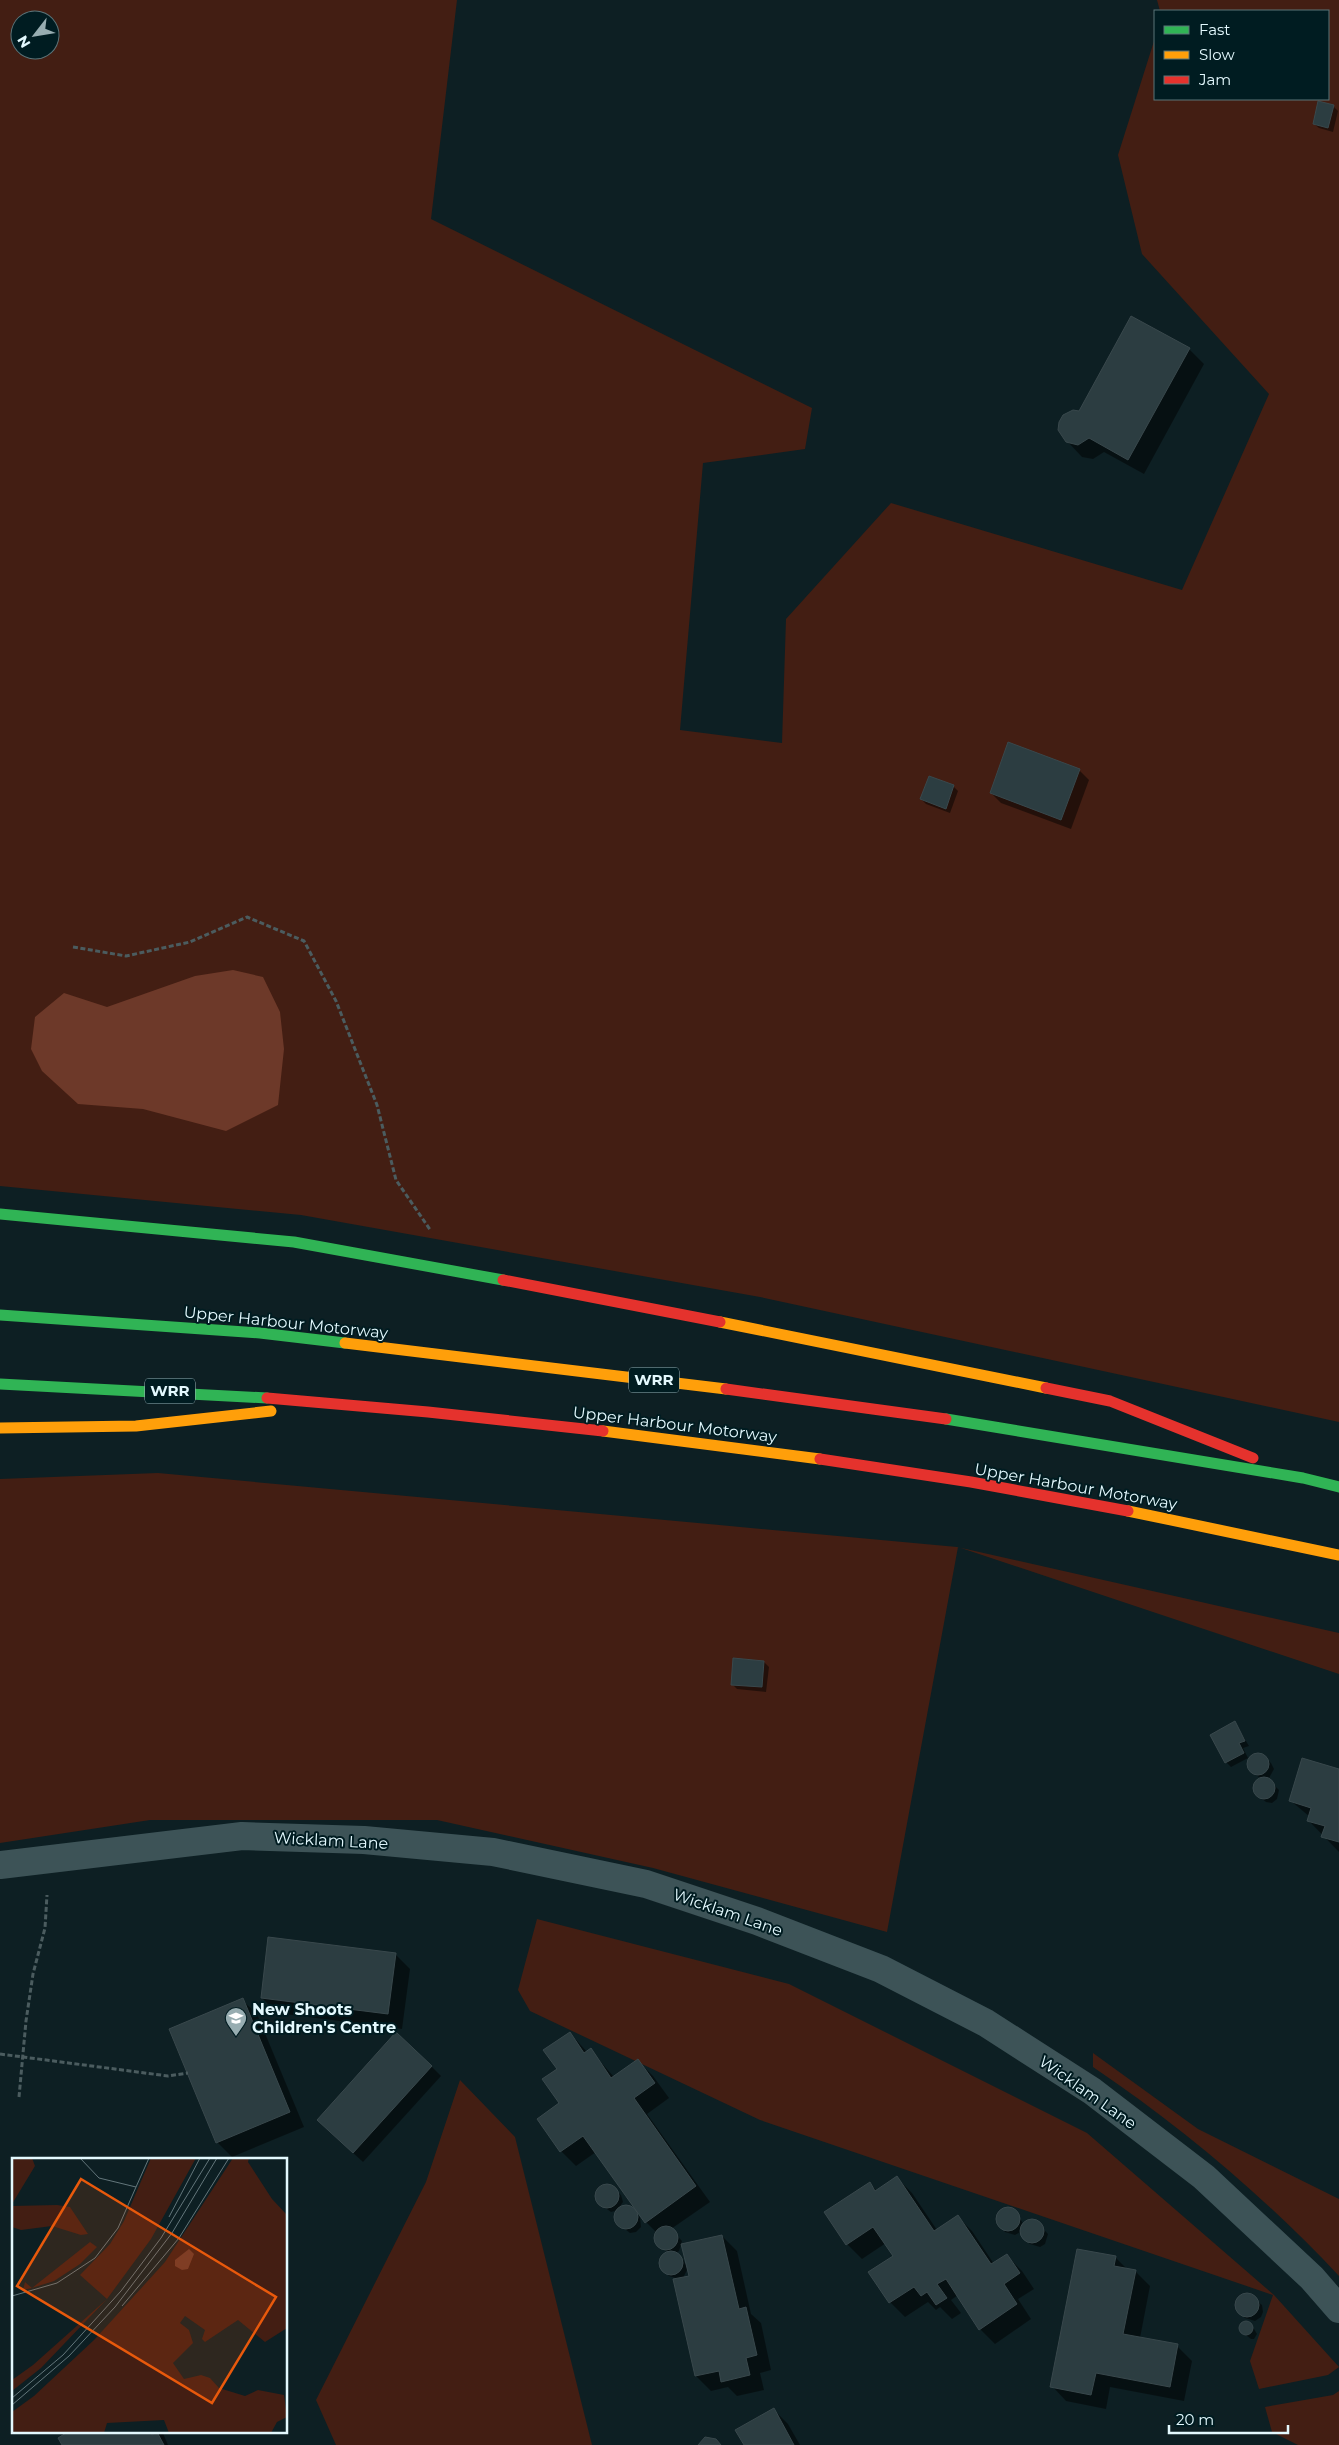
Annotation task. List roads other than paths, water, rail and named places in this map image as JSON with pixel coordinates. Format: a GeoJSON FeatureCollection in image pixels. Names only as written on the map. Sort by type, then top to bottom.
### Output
{"type":"FeatureCollection","features":[{"type":"Feature","properties":{"kind":"highway"},"geometry":{"type":"LineString","coordinates":[[0,1214],[294,1242],[545,1287],[1110,1401],[1303,1478]]}},
{"type":"Feature","properties":{"kind":"highway","name":"Upper Harbour Motorway"},"geometry":{"type":"LineString","coordinates":[[0,1315],[260,1333],[722,1388],[991,1426],[1303,1478],[1339,1487]]}},
{"type":"Feature","properties":{"kind":"highway","name":"Upper Harbour Motorway"},"geometry":{"type":"LineString","coordinates":[[0,1384],[96,1386],[339,1403],[565,1426],[803,1457],[1065,1498],[1339,1555]]}},
{"type":"Feature","properties":{"kind":"highway"},"geometry":{"type":"LineString","coordinates":[[0,1428],[136,1426],[339,1403]]}},
{"type":"Feature","properties":{"kind":"street","name":"Wicklam Lane"},"geometry":{"type":"LineString","coordinates":[[0,1865],[242,1836],[364,1840],[493,1852],[646,1884],[757,1920],[881,1969],[986,2022],[1092,2091],[1204,2177],[1312,2278],[1339,2309]]}},
{"type":"Feature","properties":{"kind":"place","name":"New Shoots Children's Centre"},"geometry":{"type":"Point","coordinates":[236,2037]}}]}
